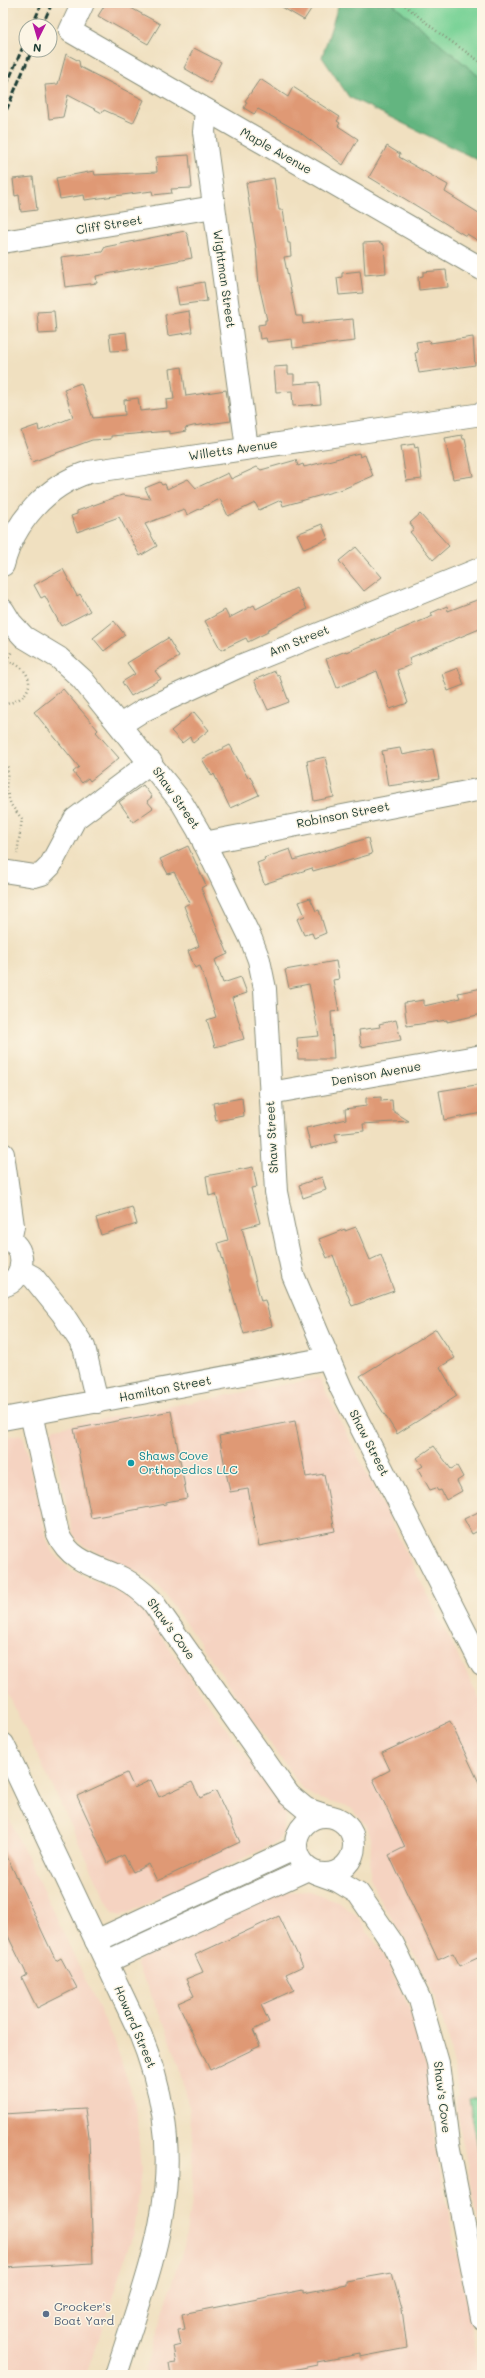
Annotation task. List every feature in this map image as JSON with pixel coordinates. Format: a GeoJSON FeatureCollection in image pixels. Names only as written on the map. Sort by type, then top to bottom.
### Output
{"type":"FeatureCollection","features":[{"type":"Feature","properties":{"kind":"street","name":"Maple Avenue"},"geometry":{"type":"LineString","coordinates":[[83,3],[70,31],[482,269]]}},
{"type":"Feature","properties":{"kind":"street","name":"Wightman Street"},"geometry":{"type":"LineString","coordinates":[[206,110],[204,132],[247,448]]}},
{"type":"Feature","properties":{"kind":"street","name":"Cliff Street"},"geometry":{"type":"LineString","coordinates":[[3,242],[214,207]]}},
{"type":"Feature","properties":{"kind":"street","name":"Willetts Avenue"},"geometry":{"type":"LineString","coordinates":[[3,565],[7,543],[42,500],[62,483],[75,476],[104,468],[482,414]]}},
{"type":"Feature","properties":{"kind":"street","name":"Ann Street"},"geometry":{"type":"LineString","coordinates":[[120,725],[142,712],[240,666],[482,568]]}},
{"type":"Feature","properties":{"kind":"street","name":"Shaw Street"},"geometry":{"type":"LineString","coordinates":[[3,610],[11,623],[16,643],[71,668],[151,762],[182,803],[204,843],[251,939],[263,975],[266,1004],[276,1192],[286,1248],[293,1275],[328,1358],[359,1424],[480,1657]]}},
{"type":"Feature","properties":{"kind":"street"},"geometry":{"type":"LineString","coordinates":[[10,864],[35,876],[42,874],[50,866],[75,819],[151,762]]}},
{"type":"Feature","properties":{"kind":"street","name":"Robinson Street"},"geometry":{"type":"LineString","coordinates":[[204,843],[482,789]]}},
{"type":"Feature","properties":{"kind":"street","name":"Denison Avenue"},"geometry":{"type":"LineString","coordinates":[[270,1093],[482,1056]]}},
{"type":"Feature","properties":{"kind":"street"},"geometry":{"type":"LineString","coordinates":[[3,1154],[5,1180],[13,1226],[7,1239],[19,1250],[22,1258],[20,1270],[14,1281],[3,1286]]}},
{"type":"Feature","properties":{"kind":"street"},"geometry":{"type":"LineString","coordinates":[[20,1270],[33,1277],[62,1313],[84,1347],[97,1402]]}},
{"type":"Feature","properties":{"kind":"street","name":"Hamilton Street"},"geometry":{"type":"LineString","coordinates":[[3,1419],[328,1358]]}},
{"type":"Feature","properties":{"kind":"street","name":"Shaw's Cove"},"geometry":{"type":"LineString","coordinates":[[31,1414],[61,1542],[74,1556],[123,1579],[152,1601],[289,1795],[297,1814],[297,1840]]}},
{"type":"Feature","properties":{"kind":"street","name":"Howard Street"},"geometry":{"type":"LineString","coordinates":[[3,1744],[139,2031],[155,2075],[165,2120],[168,2167],[165,2206],[159,2237],[116,2375]]}},
{"type":"Feature","properties":{"kind":"street","name":"Shaw's Cove"},"geometry":{"type":"LineString","coordinates":[[289,1795],[306,1809],[327,1816]]}},
{"type":"Feature","properties":{"kind":"street"},"geometry":{"type":"LineString","coordinates":[[96,1941],[297,1840],[311,1820],[327,1816],[339,1819],[349,1827],[355,1842],[355,1851],[347,1866],[340,1871],[332,1874],[312,1871],[106,1962]]}},
{"type":"Feature","properties":{"kind":"street"},"geometry":{"type":"LineString","coordinates":[[297,1840],[300,1860],[312,1871]]}},
{"type":"Feature","properties":{"kind":"street","name":"Shaw's Cove"},"geometry":{"type":"LineString","coordinates":[[355,1851],[354,1872],[358,1893]]}},
{"type":"Feature","properties":{"kind":"street","name":"Shaw's Cove"},"geometry":{"type":"LineString","coordinates":[[312,1871],[338,1881],[358,1893],[389,1937],[408,1971],[430,2031],[444,2096],[448,2144],[482,2318]]}},
{"type":"Feature","properties":{"kind":"path"},"geometry":{"type":"LineString","coordinates":[[402,3],[482,63]]}},
{"type":"Feature","properties":{"kind":"path"},"geometry":{"type":"LineString","coordinates":[[8,661],[16,643]]}},
{"type":"Feature","properties":{"kind":"path"},"geometry":{"type":"LineString","coordinates":[[3,660],[21,667],[27,676],[28,682],[26,692],[22,697],[3,705]]}},
{"type":"Feature","properties":{"kind":"path"},"geometry":{"type":"LineString","coordinates":[[3,760],[8,768],[6,789],[11,805],[22,819],[10,864]]}},
{"type":"Feature","properties":{"kind":"shaded area"},"geometry":{"type":"Polygon","coordinates":[[[319,1378],[482,1704],[482,2239],[462,2139],[455,2098],[458,2097],[455,2070],[446,2032],[434,1995],[412,1949],[377,1896],[370,1876],[371,1839],[367,1826],[351,1808],[317,1798],[301,1787],[161,1589],[145,1575],[83,1545],[76,1539],[73,1533],[51,1434],[55,1428],[319,1378]]]}},
{"type":"Feature","properties":{"kind":"shaded area"},"geometry":{"type":"Polygon","coordinates":[[[20,1434],[24,1438],[47,1540],[51,1550],[69,1569],[131,1599],[140,1607],[284,1810],[284,1830],[279,1839],[271,1845],[121,1916],[113,1914],[3,1683],[3,1438],[20,1434]]]}},
{"type":"Feature","properties":{"kind":"shaded area"},"geometry":{"type":"Polygon","coordinates":[[[3,1806],[114,2040],[136,2105],[141,2171],[133,2233],[87,2375],[3,2375],[3,1806]]]}},
{"type":"Feature","properties":{"kind":"shaded area"},"geometry":{"type":"Polygon","coordinates":[[[309,1891],[337,1901],[356,1915],[382,1952],[408,2005],[427,2068],[435,2145],[481,2375],[143,2375],[184,2247],[193,2186],[193,2137],[186,2094],[179,2064],[163,2020],[137,1966],[138,1962],[141,1958],[274,1896],[285,1892],[309,1891]]]}},
{"type":"Feature","properties":{"kind":"green space"},"geometry":{"type":"Polygon","coordinates":[[[339,3],[392,3],[482,79],[482,162],[349,97],[322,57],[339,3]]]}},
{"type":"Feature","properties":{"kind":"green space"},"geometry":{"type":"Polygon","coordinates":[[[392,3],[482,3],[482,79],[392,3]]]}},
{"type":"Feature","properties":{"kind":"green space"},"geometry":{"type":"Polygon","coordinates":[[[482,2096],[482,2170],[469,2099],[482,2096]]]}},
{"type":"Feature","properties":{"kind":"building"},"geometry":{"type":"Polygon","coordinates":[[[106,3],[122,3],[160,24],[148,44],[98,16],[106,3]]]}},
{"type":"Feature","properties":{"kind":"building"},"geometry":{"type":"Polygon","coordinates":[[[275,3],[315,3],[304,20],[275,3]]]}},
{"type":"Feature","properties":{"kind":"building"},"geometry":{"type":"Polygon","coordinates":[[[194,48],[221,62],[210,83],[184,68],[194,48]]]}},
{"type":"Feature","properties":{"kind":"building"},"geometry":{"type":"Polygon","coordinates":[[[66,54],[79,61],[80,67],[144,100],[133,123],[104,110],[102,113],[68,95],[63,117],[49,119],[45,85],[58,84],[66,54]]]}},
{"type":"Feature","properties":{"kind":"building"},"geometry":{"type":"Polygon","coordinates":[[[260,79],[288,97],[293,87],[340,117],[337,121],[340,123],[338,126],[358,139],[343,165],[298,131],[258,109],[254,114],[244,108],[247,102],[245,101],[260,79]]]}},
{"type":"Feature","properties":{"kind":"building"},"geometry":{"type":"Polygon","coordinates":[[[387,146],[400,154],[399,157],[448,185],[445,192],[482,215],[482,243],[467,234],[466,236],[369,177],[387,146]]]}},
{"type":"Feature","properties":{"kind":"building"},"geometry":{"type":"Polygon","coordinates":[[[189,155],[192,188],[171,189],[172,193],[153,195],[152,191],[85,200],[84,195],[60,199],[56,178],[94,171],[95,175],[157,172],[156,157],[189,155]]]}},
{"type":"Feature","properties":{"kind":"building"},"geometry":{"type":"Polygon","coordinates":[[[33,177],[37,210],[21,212],[19,195],[15,196],[13,179],[33,177]]]}},
{"type":"Feature","properties":{"kind":"building"},"geometry":{"type":"Polygon","coordinates":[[[274,178],[279,210],[283,210],[288,243],[290,243],[291,256],[284,257],[296,316],[302,316],[303,324],[353,319],[355,341],[293,348],[292,339],[267,342],[266,338],[260,339],[258,325],[265,324],[265,320],[267,320],[259,285],[256,248],[246,183],[274,178]]]}},
{"type":"Feature","properties":{"kind":"building"},"geometry":{"type":"Polygon","coordinates":[[[185,231],[188,236],[192,258],[96,276],[97,283],[65,287],[61,257],[102,252],[105,247],[185,231]]]}},
{"type":"Feature","properties":{"kind":"building"},"geometry":{"type":"Polygon","coordinates":[[[379,242],[384,245],[386,273],[365,275],[363,243],[379,242]]]}},
{"type":"Feature","properties":{"kind":"building"},"geometry":{"type":"Polygon","coordinates":[[[446,270],[448,287],[419,290],[418,277],[423,276],[423,272],[446,270]]]}},
{"type":"Feature","properties":{"kind":"building"},"geometry":{"type":"Polygon","coordinates":[[[360,271],[363,293],[339,295],[337,278],[342,277],[342,273],[360,271]]]}},
{"type":"Feature","properties":{"kind":"building"},"geometry":{"type":"Polygon","coordinates":[[[204,282],[207,301],[179,305],[176,287],[204,282]]]}},
{"type":"Feature","properties":{"kind":"building"},"geometry":{"type":"Polygon","coordinates":[[[54,311],[56,333],[39,334],[37,312],[54,311]]]}},
{"type":"Feature","properties":{"kind":"building"},"geometry":{"type":"Polygon","coordinates":[[[189,311],[192,332],[168,336],[165,315],[189,311]]]}},
{"type":"Feature","properties":{"kind":"building"},"geometry":{"type":"Polygon","coordinates":[[[126,332],[128,350],[111,351],[109,334],[126,332]]]}},
{"type":"Feature","properties":{"kind":"building"},"geometry":{"type":"Polygon","coordinates":[[[473,337],[475,365],[419,373],[415,353],[418,352],[416,342],[429,340],[430,343],[473,337]]]}},
{"type":"Feature","properties":{"kind":"building"},"geometry":{"type":"Polygon","coordinates":[[[288,366],[288,374],[294,374],[294,384],[319,382],[321,404],[293,406],[292,391],[276,392],[274,367],[288,366]]]}},
{"type":"Feature","properties":{"kind":"building"},"geometry":{"type":"Polygon","coordinates":[[[182,367],[186,396],[226,390],[231,421],[193,426],[185,428],[186,431],[169,434],[169,431],[111,436],[111,439],[92,440],[32,462],[21,431],[38,425],[39,431],[73,417],[64,389],[81,383],[93,418],[125,415],[124,400],[138,398],[140,411],[167,408],[166,400],[174,399],[170,369],[182,367]]]}},
{"type":"Feature","properties":{"kind":"building"},"geometry":{"type":"Polygon","coordinates":[[[462,435],[463,439],[465,439],[473,476],[453,479],[445,438],[462,435]]]}},
{"type":"Feature","properties":{"kind":"building"},"geometry":{"type":"Polygon","coordinates":[[[414,444],[415,448],[418,447],[422,479],[406,481],[401,446],[414,444]]]}},
{"type":"Feature","properties":{"kind":"building"},"geometry":{"type":"Polygon","coordinates":[[[359,453],[360,457],[365,455],[373,476],[343,489],[283,506],[281,500],[259,510],[255,503],[228,516],[220,499],[187,515],[184,509],[145,524],[157,546],[140,556],[119,517],[77,532],[71,516],[77,514],[77,511],[122,495],[150,499],[145,488],[160,482],[162,485],[165,484],[167,489],[188,479],[196,488],[228,473],[231,479],[257,467],[261,470],[296,460],[298,466],[303,464],[304,467],[359,453]]]}},
{"type":"Feature","properties":{"kind":"building"},"geometry":{"type":"Polygon","coordinates":[[[420,514],[449,546],[433,560],[410,532],[414,529],[410,523],[420,514]]]}},
{"type":"Feature","properties":{"kind":"building"},"geometry":{"type":"Polygon","coordinates":[[[322,524],[328,539],[304,549],[297,534],[322,524]]]}},
{"type":"Feature","properties":{"kind":"building"},"geometry":{"type":"Polygon","coordinates":[[[356,547],[382,577],[364,591],[339,561],[356,547]]]}},
{"type":"Feature","properties":{"kind":"building"},"geometry":{"type":"Polygon","coordinates":[[[63,569],[77,596],[80,594],[90,611],[61,626],[45,596],[41,598],[34,585],[63,569]]]}},
{"type":"Feature","properties":{"kind":"building"},"geometry":{"type":"Polygon","coordinates":[[[296,588],[307,609],[248,642],[246,638],[221,650],[205,621],[225,610],[229,618],[254,605],[256,609],[296,588]]]}},
{"type":"Feature","properties":{"kind":"building"},"geometry":{"type":"Polygon","coordinates":[[[482,598],[482,628],[409,658],[411,665],[397,670],[408,703],[390,709],[377,671],[337,688],[326,659],[433,616],[431,613],[447,606],[448,611],[482,598]]]}},
{"type":"Feature","properties":{"kind":"building"},"geometry":{"type":"Polygon","coordinates":[[[114,621],[125,635],[104,651],[93,638],[114,621]]]}},
{"type":"Feature","properties":{"kind":"building"},"geometry":{"type":"Polygon","coordinates":[[[168,638],[179,657],[155,671],[161,679],[131,696],[122,682],[135,674],[127,663],[168,638]]]}},
{"type":"Feature","properties":{"kind":"building"},"geometry":{"type":"Polygon","coordinates":[[[458,668],[464,685],[448,691],[442,674],[458,668]]]}},
{"type":"Feature","properties":{"kind":"building"},"geometry":{"type":"Polygon","coordinates":[[[275,671],[277,676],[279,675],[289,702],[268,710],[254,680],[275,671]]]}},
{"type":"Feature","properties":{"kind":"building"},"geometry":{"type":"Polygon","coordinates":[[[63,689],[98,730],[96,732],[119,758],[90,781],[88,778],[82,783],[73,772],[79,767],[34,712],[63,689]]]}},
{"type":"Feature","properties":{"kind":"building"},"geometry":{"type":"Polygon","coordinates":[[[194,712],[209,730],[193,743],[190,737],[182,743],[171,731],[194,712]]]}},
{"type":"Feature","properties":{"kind":"building"},"geometry":{"type":"Polygon","coordinates":[[[230,745],[248,778],[250,776],[259,795],[230,808],[214,774],[212,776],[202,759],[230,745]]]}},
{"type":"Feature","properties":{"kind":"building"},"geometry":{"type":"Polygon","coordinates":[[[400,748],[402,755],[433,749],[439,779],[388,786],[382,751],[400,748]]]}},
{"type":"Feature","properties":{"kind":"building"},"geometry":{"type":"Polygon","coordinates":[[[325,757],[334,797],[314,801],[307,761],[325,757]]]}},
{"type":"Feature","properties":{"kind":"building"},"geometry":{"type":"Polygon","coordinates":[[[143,785],[152,797],[147,801],[153,808],[133,822],[119,802],[143,785]]]}},
{"type":"Feature","properties":{"kind":"building"},"geometry":{"type":"Polygon","coordinates":[[[368,838],[372,854],[313,871],[312,868],[264,884],[257,863],[265,860],[264,858],[290,849],[294,860],[368,838]]]}},
{"type":"Feature","properties":{"kind":"building"},"geometry":{"type":"Polygon","coordinates":[[[188,846],[206,885],[201,888],[228,954],[215,960],[223,983],[241,977],[247,993],[232,998],[244,1039],[215,1047],[207,1020],[216,1017],[200,966],[195,968],[188,951],[199,946],[184,906],[190,903],[174,872],[168,874],[160,859],[188,846]]]}},
{"type":"Feature","properties":{"kind":"building"},"geometry":{"type":"Polygon","coordinates":[[[310,898],[316,911],[319,910],[326,933],[314,938],[312,933],[304,935],[297,919],[305,916],[299,902],[310,898]]]}},
{"type":"Feature","properties":{"kind":"building"},"geometry":{"type":"Polygon","coordinates":[[[336,961],[339,979],[333,980],[339,1011],[331,1012],[334,1059],[298,1059],[297,1038],[319,1036],[309,984],[289,988],[285,970],[336,961]]]}},
{"type":"Feature","properties":{"kind":"building"},"geometry":{"type":"Polygon","coordinates":[[[482,988],[482,1014],[447,1022],[447,1020],[407,1026],[404,1003],[424,1000],[424,1006],[460,998],[458,993],[482,988]]]}},
{"type":"Feature","properties":{"kind":"building"},"geometry":{"type":"Polygon","coordinates":[[[396,1020],[401,1040],[361,1047],[359,1030],[380,1027],[379,1024],[396,1020]]]}},
{"type":"Feature","properties":{"kind":"building"},"geometry":{"type":"Polygon","coordinates":[[[482,1084],[482,1113],[444,1120],[439,1091],[482,1084]]]}},
{"type":"Feature","properties":{"kind":"building"},"geometry":{"type":"Polygon","coordinates":[[[381,1097],[381,1101],[392,1100],[393,1111],[409,1121],[363,1124],[364,1131],[335,1134],[337,1142],[311,1148],[306,1128],[346,1119],[345,1109],[366,1106],[366,1098],[381,1097]]]}},
{"type":"Feature","properties":{"kind":"building"},"geometry":{"type":"Polygon","coordinates":[[[242,1098],[244,1116],[216,1121],[213,1103],[242,1098]]]}},
{"type":"Feature","properties":{"kind":"building"},"geometry":{"type":"Polygon","coordinates":[[[253,1167],[257,1187],[251,1188],[260,1223],[242,1228],[261,1301],[265,1300],[272,1326],[244,1334],[218,1243],[228,1240],[216,1194],[209,1196],[206,1176],[253,1167]]]}},
{"type":"Feature","properties":{"kind":"building"},"geometry":{"type":"Polygon","coordinates":[[[322,1177],[326,1190],[303,1198],[299,1185],[322,1177]]]}},
{"type":"Feature","properties":{"kind":"building"},"geometry":{"type":"Polygon","coordinates":[[[132,1207],[137,1224],[101,1235],[96,1218],[132,1207]]]}},
{"type":"Feature","properties":{"kind":"building"},"geometry":{"type":"Polygon","coordinates":[[[356,1227],[370,1260],[381,1255],[394,1291],[352,1306],[333,1255],[327,1258],[319,1239],[345,1229],[345,1231],[356,1227]]]}},
{"type":"Feature","properties":{"kind":"building"},"geometry":{"type":"Polygon","coordinates":[[[436,1329],[455,1358],[440,1367],[457,1396],[397,1434],[360,1376],[436,1329]]]}},
{"type":"Feature","properties":{"kind":"building","name":"Shaws Cove Orthopedics LLC"},"geometry":{"type":"Polygon","coordinates":[[[171,1411],[187,1498],[166,1502],[166,1504],[91,1518],[74,1429],[171,1411]]]}},
{"type":"Feature","properties":{"kind":"building"},"geometry":{"type":"Polygon","coordinates":[[[295,1421],[306,1477],[324,1474],[335,1531],[259,1546],[248,1489],[230,1492],[219,1436],[295,1421]]]}},
{"type":"Feature","properties":{"kind":"building"},"geometry":{"type":"Polygon","coordinates":[[[434,1446],[451,1469],[457,1466],[463,1477],[457,1481],[462,1491],[446,1500],[441,1490],[438,1491],[436,1488],[430,1490],[418,1469],[423,1466],[417,1458],[434,1446]]]}},
{"type":"Feature","properties":{"kind":"building"},"geometry":{"type":"Polygon","coordinates":[[[482,1510],[482,1529],[472,1534],[464,1519],[482,1510]]]}},
{"type":"Feature","properties":{"kind":"building"},"geometry":{"type":"Polygon","coordinates":[[[450,1721],[482,1789],[482,1956],[460,1966],[453,1953],[438,1960],[389,1855],[405,1847],[373,1779],[390,1770],[382,1753],[450,1721]]]}},
{"type":"Feature","properties":{"kind":"building"},"geometry":{"type":"Polygon","coordinates":[[[127,1773],[134,1788],[151,1780],[159,1797],[192,1782],[200,1798],[216,1791],[240,1842],[157,1881],[149,1864],[133,1872],[124,1855],[108,1863],[77,1796],[127,1773]]]}},
{"type":"Feature","properties":{"kind":"building"},"geometry":{"type":"Polygon","coordinates":[[[3,1848],[56,1961],[61,1958],[77,1988],[37,2008],[22,1978],[27,1975],[8,1936],[3,1938],[3,1848]]]}},
{"type":"Feature","properties":{"kind":"building"},"geometry":{"type":"Polygon","coordinates":[[[279,1916],[303,1966],[286,1974],[294,1990],[261,2005],[269,2022],[253,2030],[260,2046],[210,2070],[178,2003],[194,1996],[186,1979],[203,1972],[195,1955],[279,1916]]]}},
{"type":"Feature","properties":{"kind":"building"},"geometry":{"type":"Polygon","coordinates":[[[85,2109],[89,2136],[93,2263],[3,2268],[3,2114],[85,2109]]]}},
{"type":"Feature","properties":{"kind":"building"},"geometry":{"type":"Polygon","coordinates":[[[392,2273],[402,2309],[407,2348],[360,2357],[360,2354],[317,2362],[317,2365],[267,2375],[171,2375],[169,2363],[176,2362],[173,2347],[181,2345],[178,2330],[185,2329],[182,2314],[303,2290],[303,2293],[346,2285],[346,2281],[392,2273]]]}},
{"type":"Feature","properties":{"kind":"railway"},"geometry":{"type":"LineString","coordinates":[[35,18],[42,3]]}},
{"type":"Feature","properties":{"kind":"railway"},"geometry":{"type":"LineString","coordinates":[[45,18],[52,3]]}},
{"type":"Feature","properties":{"kind":"railway"},"geometry":{"type":"LineString","coordinates":[[3,93],[18,58]]}},
{"type":"Feature","properties":{"kind":"railway"},"geometry":{"type":"LineString","coordinates":[[3,118],[29,58]]}},
{"type":"Feature","properties":{"kind":"place","name":"Shaws Cove Orthopedics LLC"},"geometry":{"type":"Point","coordinates":[131,1463]}},
{"type":"Feature","properties":{"kind":"place","name":"Crocker's Boat Yard"},"geometry":{"type":"Point","coordinates":[46,2314]}}]}
